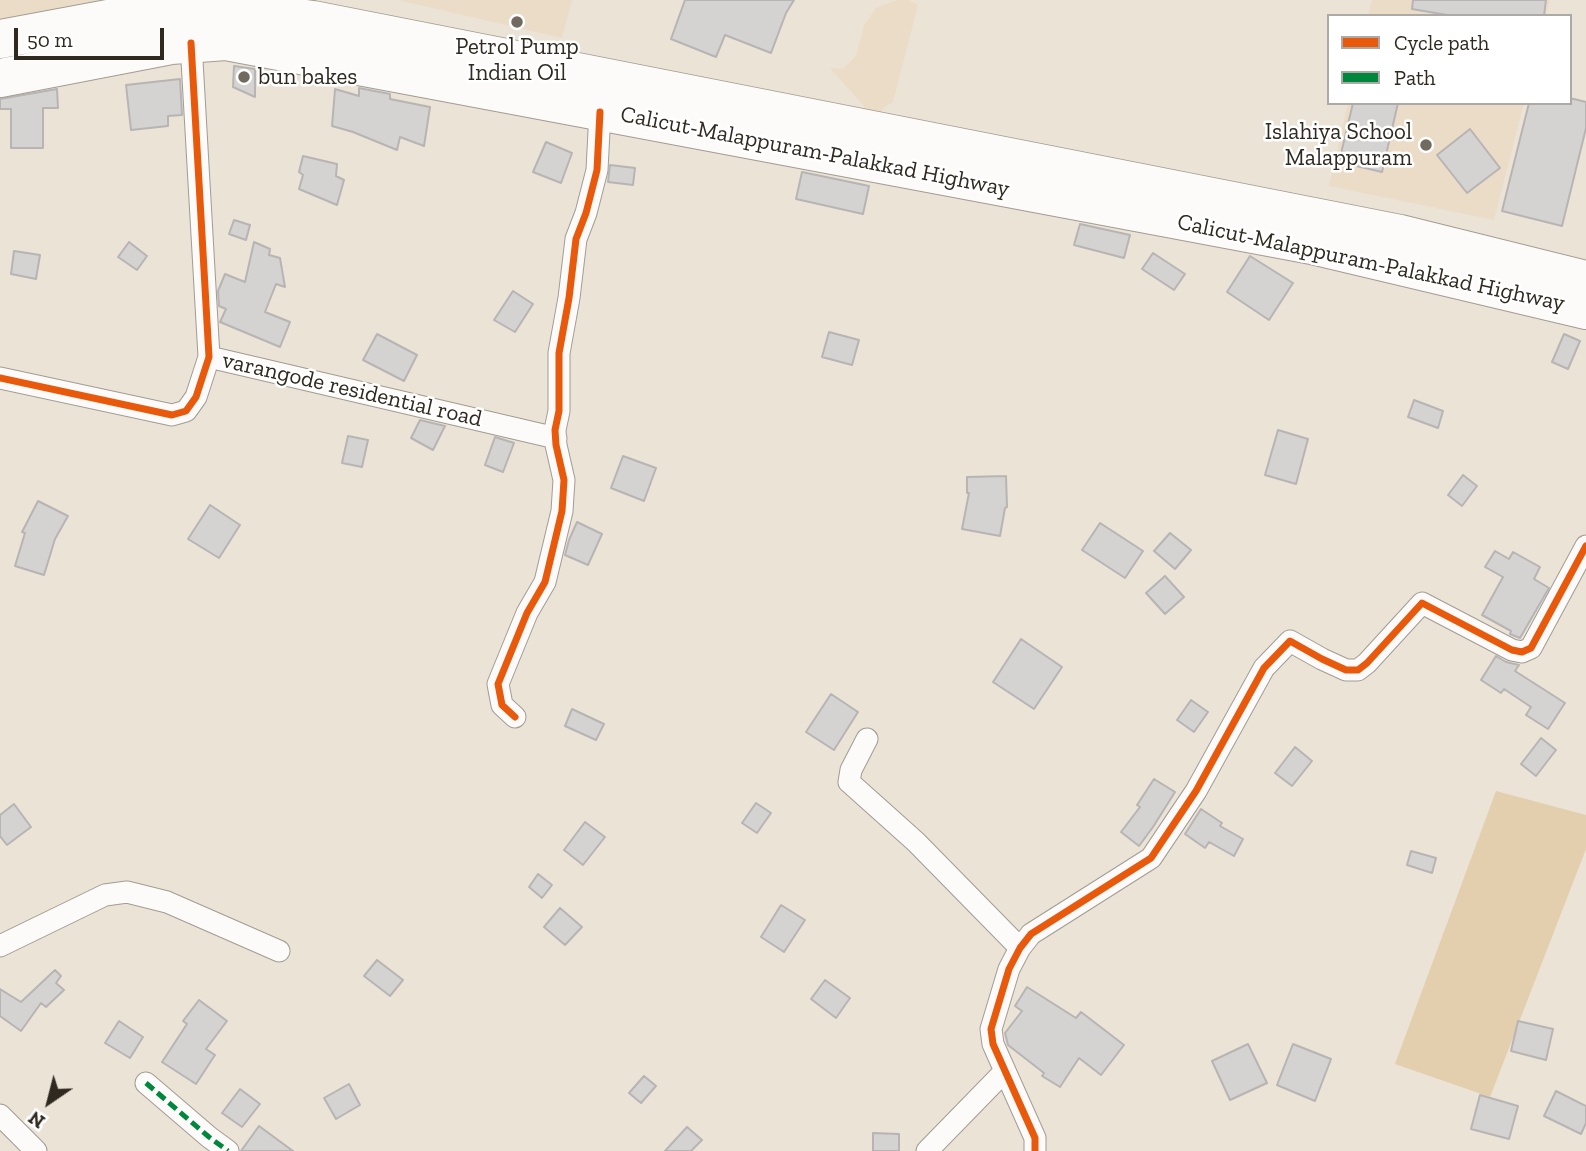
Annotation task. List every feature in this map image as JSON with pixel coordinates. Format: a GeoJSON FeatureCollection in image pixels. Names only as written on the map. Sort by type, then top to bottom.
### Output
{"type":"FeatureCollection","features":[{"type":"Feature","properties":{"kind":"highway","name":"Calicut-Malappuram-Palakkad Highway"},"geometry":{"type":"LineString","coordinates":[[3,38],[167,8],[230,9],[313,20],[1400,234],[1586,280]]}},
{"type":"Feature","properties":{"kind":"highway"},"geometry":{"type":"LineString","coordinates":[[3,38],[7,77]]}},
{"type":"Feature","properties":{"kind":"highway","name":"Calicut-Malappuram-Palakkad Highway"},"geometry":{"type":"LineString","coordinates":[[7,77],[171,45],[226,41],[1312,245],[1586,310]]}},
{"type":"Feature","properties":{"kind":"street","name":"varangode residential road"},"geometry":{"type":"LineString","coordinates":[[191,43],[209,356],[556,438]]}},
{"type":"Feature","properties":{"kind":"street"},"geometry":{"type":"LineString","coordinates":[[516,718],[502,705],[498,684],[527,613],[545,582],[562,511],[564,480],[555,430],[559,411],[559,353],[576,239],[597,170],[600,112]]}},
{"type":"Feature","properties":{"kind":"street"},"geometry":{"type":"LineString","coordinates":[[0,378],[172,415],[186,411],[196,397],[209,356]]}},
{"type":"Feature","properties":{"kind":"street"},"geometry":{"type":"LineString","coordinates":[[1035,1151],[1035,1138],[993,1044],[991,1029],[1009,969],[1031,934],[1151,858],[1196,791],[1264,668],[1290,640],[1346,670],[1358,670],[1422,603],[1512,650],[1522,652],[1531,648],[1586,546]]}},
{"type":"Feature","properties":{"kind":"street"},"geometry":{"type":"LineString","coordinates":[[867,739],[851,771],[849,782],[916,842],[1020,948]]}},
{"type":"Feature","properties":{"kind":"street"},"geometry":{"type":"LineString","coordinates":[[0,946],[105,895],[127,892],[167,902],[279,951]]}},
{"type":"Feature","properties":{"kind":"street"},"geometry":{"type":"LineString","coordinates":[[927,1151],[1006,1071]]}},
{"type":"Feature","properties":{"kind":"street"},"geometry":{"type":"LineString","coordinates":[[146,1083],[228,1151]]}},
{"type":"Feature","properties":{"kind":"street"},"geometry":{"type":"LineString","coordinates":[[0,1115],[36,1151]]}},
{"type":"Feature","properties":{"kind":"shaded area"},"geometry":{"type":"Polygon","coordinates":[[[0,0],[111,0],[0,23],[0,0]]]}},
{"type":"Feature","properties":{"kind":"shaded area"},"geometry":{"type":"Polygon","coordinates":[[[398,0],[572,0],[562,38],[398,0]]]}},
{"type":"Feature","properties":{"kind":"shaded area"},"geometry":{"type":"Polygon","coordinates":[[[897,0],[909,0],[918,5],[893,102],[883,108],[877,126],[862,120],[864,106],[830,68],[843,69],[856,56],[864,26],[876,8],[897,0]]]}},
{"type":"Feature","properties":{"kind":"shaded area"},"geometry":{"type":"Polygon","coordinates":[[[1372,0],[1550,0],[1546,14],[1368,14],[1372,0]]]}},
{"type":"Feature","properties":{"kind":"shaded area","name":"Islahiya School Malappuram"},"geometry":{"type":"Polygon","coordinates":[[[1348,105],[1523,105],[1494,220],[1329,186],[1348,105]]]}},
{"type":"Feature","properties":{"kind":"shaded area"},"geometry":{"type":"Polygon","coordinates":[[[1496,791],[1586,815],[1586,849],[1490,1097],[1395,1064],[1496,791]]]}},
{"type":"Feature","properties":{"kind":"building"},"geometry":{"type":"Polygon","coordinates":[[[685,0],[794,0],[786,13],[771,53],[725,35],[716,57],[671,39],[685,0]]]}},
{"type":"Feature","properties":{"kind":"building"},"geometry":{"type":"Polygon","coordinates":[[[1413,0],[1546,0],[1544,14],[1441,14],[1412,9],[1413,0]]]}},
{"type":"Feature","properties":{"kind":"building","name":"bun bakes"},"geometry":{"type":"Polygon","coordinates":[[[234,66],[255,69],[255,97],[233,87],[234,66]]]}},
{"type":"Feature","properties":{"kind":"building"},"geometry":{"type":"Polygon","coordinates":[[[180,79],[182,115],[168,116],[168,126],[131,130],[126,85],[180,79]]]}},
{"type":"Feature","properties":{"kind":"building"},"geometry":{"type":"Polygon","coordinates":[[[359,88],[390,94],[390,99],[430,107],[424,146],[400,137],[397,150],[332,126],[335,89],[359,96],[359,88]]]}},
{"type":"Feature","properties":{"kind":"building"},"geometry":{"type":"Polygon","coordinates":[[[57,89],[58,108],[43,108],[43,148],[11,148],[11,109],[0,109],[0,99],[57,89]]]}},
{"type":"Feature","properties":{"kind":"building"},"geometry":{"type":"Polygon","coordinates":[[[1572,98],[1586,102],[1586,128],[1562,226],[1502,211],[1528,105],[1572,105],[1572,98]]]}},
{"type":"Feature","properties":{"kind":"building"},"geometry":{"type":"Polygon","coordinates":[[[1353,105],[1398,105],[1382,172],[1339,162],[1353,105]]]}},
{"type":"Feature","properties":{"kind":"building"},"geometry":{"type":"Polygon","coordinates":[[[1470,129],[1500,168],[1467,193],[1437,155],[1470,129]]]}},
{"type":"Feature","properties":{"kind":"building"},"geometry":{"type":"Polygon","coordinates":[[[546,142],[572,153],[561,183],[533,172],[546,142]]]}},
{"type":"Feature","properties":{"kind":"building"},"geometry":{"type":"Polygon","coordinates":[[[303,156],[337,164],[336,176],[344,180],[337,205],[299,189],[303,175],[299,172],[303,156]]]}},
{"type":"Feature","properties":{"kind":"building"},"geometry":{"type":"Polygon","coordinates":[[[610,165],[635,168],[633,185],[608,182],[610,165]]]}},
{"type":"Feature","properties":{"kind":"building"},"geometry":{"type":"Polygon","coordinates":[[[802,172],[869,186],[863,214],[796,199],[802,172]]]}},
{"type":"Feature","properties":{"kind":"building"},"geometry":{"type":"Polygon","coordinates":[[[234,220],[250,225],[246,240],[229,234],[234,220]]]}},
{"type":"Feature","properties":{"kind":"building"},"geometry":{"type":"Polygon","coordinates":[[[1080,224],[1130,235],[1124,258],[1074,245],[1080,224]]]}},
{"type":"Feature","properties":{"kind":"building"},"geometry":{"type":"Polygon","coordinates":[[[129,242],[147,256],[137,270],[118,257],[129,242]]]}},
{"type":"Feature","properties":{"kind":"building"},"geometry":{"type":"Polygon","coordinates":[[[254,242],[270,249],[269,255],[280,258],[285,287],[276,284],[265,312],[290,322],[280,347],[220,322],[226,309],[219,306],[218,291],[225,274],[245,282],[254,242]]]}},
{"type":"Feature","properties":{"kind":"building"},"geometry":{"type":"Polygon","coordinates":[[[14,251],[40,255],[36,279],[11,274],[14,251]]]}},
{"type":"Feature","properties":{"kind":"building"},"geometry":{"type":"Polygon","coordinates":[[[1153,253],[1185,274],[1174,290],[1142,269],[1153,253]]]}},
{"type":"Feature","properties":{"kind":"building"},"geometry":{"type":"Polygon","coordinates":[[[1250,256],[1293,283],[1269,320],[1227,292],[1250,256]]]}},
{"type":"Feature","properties":{"kind":"building"},"geometry":{"type":"Polygon","coordinates":[[[513,291],[533,304],[515,332],[494,320],[513,291]]]}},
{"type":"Feature","properties":{"kind":"building"},"geometry":{"type":"Polygon","coordinates":[[[829,332],[859,340],[852,365],[822,357],[829,332]]]}},
{"type":"Feature","properties":{"kind":"building"},"geometry":{"type":"Polygon","coordinates":[[[377,334],[417,355],[404,381],[363,360],[377,334]]]}},
{"type":"Feature","properties":{"kind":"building"},"geometry":{"type":"Polygon","coordinates":[[[1564,334],[1580,341],[1568,369],[1552,362],[1564,334]]]}},
{"type":"Feature","properties":{"kind":"building"},"geometry":{"type":"Polygon","coordinates":[[[1414,400],[1443,411],[1438,428],[1408,417],[1414,400]]]}},
{"type":"Feature","properties":{"kind":"building"},"geometry":{"type":"Polygon","coordinates":[[[420,420],[445,426],[433,450],[411,438],[420,420]]]}},
{"type":"Feature","properties":{"kind":"building"},"geometry":{"type":"Polygon","coordinates":[[[1278,430],[1308,439],[1296,484],[1265,475],[1278,430]]]}},
{"type":"Feature","properties":{"kind":"building"},"geometry":{"type":"Polygon","coordinates":[[[348,436],[368,440],[362,467],[342,463],[348,436]]]}},
{"type":"Feature","properties":{"kind":"building"},"geometry":{"type":"Polygon","coordinates":[[[495,437],[514,443],[503,472],[485,465],[495,437]]]}},
{"type":"Feature","properties":{"kind":"building"},"geometry":{"type":"Polygon","coordinates":[[[623,456],[656,468],[644,501],[611,488],[623,456]]]}},
{"type":"Feature","properties":{"kind":"building"},"geometry":{"type":"Polygon","coordinates":[[[1463,475],[1477,486],[1462,506],[1448,495],[1463,475]]]}},
{"type":"Feature","properties":{"kind":"building"},"geometry":{"type":"Polygon","coordinates":[[[1006,476],[1007,507],[1000,536],[962,529],[969,493],[967,477],[1006,476]]]}},
{"type":"Feature","properties":{"kind":"building"},"geometry":{"type":"Polygon","coordinates":[[[38,501],[68,516],[55,539],[44,575],[15,566],[25,533],[22,532],[38,501]]]}},
{"type":"Feature","properties":{"kind":"building"},"geometry":{"type":"Polygon","coordinates":[[[210,505],[240,525],[219,558],[188,539],[210,505]]]}},
{"type":"Feature","properties":{"kind":"building"},"geometry":{"type":"Polygon","coordinates":[[[577,522],[602,534],[588,565],[565,555],[577,522]]]}},
{"type":"Feature","properties":{"kind":"building"},"geometry":{"type":"Polygon","coordinates":[[[1100,523],[1143,551],[1125,578],[1082,550],[1100,523]]]}},
{"type":"Feature","properties":{"kind":"building"},"geometry":{"type":"Polygon","coordinates":[[[1170,533],[1191,550],[1175,569],[1154,551],[1170,533]]]}},
{"type":"Feature","properties":{"kind":"building"},"geometry":{"type":"Polygon","coordinates":[[[1495,551],[1509,559],[1513,552],[1540,567],[1534,579],[1549,588],[1520,638],[1482,615],[1503,577],[1485,567],[1495,551]]]}},
{"type":"Feature","properties":{"kind":"building"},"geometry":{"type":"Polygon","coordinates":[[[1165,576],[1184,597],[1165,614],[1146,593],[1165,576]]]}},
{"type":"Feature","properties":{"kind":"building"},"geometry":{"type":"Polygon","coordinates":[[[1021,639],[1062,667],[1034,709],[993,682],[1021,639]]]}},
{"type":"Feature","properties":{"kind":"building"},"geometry":{"type":"Polygon","coordinates":[[[1496,656],[1519,665],[1515,671],[1565,703],[1548,729],[1526,715],[1531,707],[1504,689],[1501,693],[1481,680],[1496,656]]]}},
{"type":"Feature","properties":{"kind":"building"},"geometry":{"type":"Polygon","coordinates":[[[831,694],[858,712],[834,750],[806,732],[831,694]]]}},
{"type":"Feature","properties":{"kind":"building"},"geometry":{"type":"Polygon","coordinates":[[[1191,700],[1208,712],[1194,732],[1177,720],[1191,700]]]}},
{"type":"Feature","properties":{"kind":"building"},"geometry":{"type":"Polygon","coordinates":[[[572,709],[604,724],[596,740],[565,726],[572,709]]]}},
{"type":"Feature","properties":{"kind":"building"},"geometry":{"type":"Polygon","coordinates":[[[1541,738],[1556,750],[1536,776],[1521,764],[1541,738]]]}},
{"type":"Feature","properties":{"kind":"building"},"geometry":{"type":"Polygon","coordinates":[[[1295,747],[1312,761],[1292,786],[1275,773],[1295,747]]]}},
{"type":"Feature","properties":{"kind":"building"},"geometry":{"type":"Polygon","coordinates":[[[1154,779],[1175,792],[1139,846],[1121,832],[1140,807],[1137,805],[1154,779]]]}},
{"type":"Feature","properties":{"kind":"building"},"geometry":{"type":"Polygon","coordinates":[[[756,803],[771,813],[757,833],[742,823],[756,803]]]}},
{"type":"Feature","properties":{"kind":"building"},"geometry":{"type":"Polygon","coordinates":[[[14,804],[31,827],[7,845],[0,836],[0,815],[14,804]]]}},
{"type":"Feature","properties":{"kind":"building"},"geometry":{"type":"Polygon","coordinates":[[[1201,809],[1222,823],[1220,826],[1243,839],[1234,856],[1209,842],[1205,848],[1185,834],[1201,809]]]}},
{"type":"Feature","properties":{"kind":"building"},"geometry":{"type":"Polygon","coordinates":[[[585,822],[605,837],[583,865],[564,850],[585,822]]]}},
{"type":"Feature","properties":{"kind":"building"},"geometry":{"type":"Polygon","coordinates":[[[1411,851],[1436,858],[1432,873],[1407,865],[1411,851]]]}},
{"type":"Feature","properties":{"kind":"building"},"geometry":{"type":"Polygon","coordinates":[[[538,874],[552,885],[542,898],[529,887],[538,874]]]}},
{"type":"Feature","properties":{"kind":"building"},"geometry":{"type":"Polygon","coordinates":[[[781,905],[805,920],[784,952],[761,937],[781,905]]]}},
{"type":"Feature","properties":{"kind":"building"},"geometry":{"type":"Polygon","coordinates":[[[560,908],[582,927],[565,945],[544,927],[560,908]]]}},
{"type":"Feature","properties":{"kind":"building"},"geometry":{"type":"Polygon","coordinates":[[[377,960],[403,980],[390,996],[364,976],[377,960]]]}},
{"type":"Feature","properties":{"kind":"building"},"geometry":{"type":"Polygon","coordinates":[[[55,970],[61,976],[56,983],[64,990],[46,1007],[41,1003],[21,1031],[0,1016],[0,989],[21,1002],[55,970]]]}},
{"type":"Feature","properties":{"kind":"building"},"geometry":{"type":"Polygon","coordinates":[[[825,980],[850,998],[836,1018],[811,999],[825,980]]]}},
{"type":"Feature","properties":{"kind":"building"},"geometry":{"type":"Polygon","coordinates":[[[1027,987],[1076,1018],[1081,1012],[1124,1045],[1101,1075],[1079,1058],[1060,1087],[1042,1076],[1044,1073],[1008,1045],[1005,1033],[1022,1011],[1015,1006],[1027,987]]]}},
{"type":"Feature","properties":{"kind":"building"},"geometry":{"type":"Polygon","coordinates":[[[199,1000],[227,1021],[206,1049],[215,1055],[196,1084],[162,1062],[187,1024],[183,1021],[199,1000]]]}},
{"type":"Feature","properties":{"kind":"building"},"geometry":{"type":"Polygon","coordinates":[[[119,1021],[143,1037],[130,1058],[105,1043],[119,1021]]]}},
{"type":"Feature","properties":{"kind":"building"},"geometry":{"type":"Polygon","coordinates":[[[1518,1021],[1553,1029],[1546,1060],[1511,1051],[1518,1021]]]}},
{"type":"Feature","properties":{"kind":"building"},"geometry":{"type":"Polygon","coordinates":[[[1248,1044],[1267,1083],[1230,1100],[1212,1061],[1248,1044]]]}},
{"type":"Feature","properties":{"kind":"building"},"geometry":{"type":"Polygon","coordinates":[[[1293,1044],[1331,1059],[1315,1101],[1277,1085],[1293,1044]]]}},
{"type":"Feature","properties":{"kind":"building"},"geometry":{"type":"Polygon","coordinates":[[[644,1076],[656,1086],[641,1103],[629,1093],[644,1076]]]}},
{"type":"Feature","properties":{"kind":"building"},"geometry":{"type":"Polygon","coordinates":[[[349,1084],[360,1105],[336,1119],[324,1098],[349,1084]]]}},
{"type":"Feature","properties":{"kind":"building"},"geometry":{"type":"Polygon","coordinates":[[[240,1089],[260,1104],[242,1127],[222,1113],[240,1089]]]}},
{"type":"Feature","properties":{"kind":"building"},"geometry":{"type":"Polygon","coordinates":[[[1556,1091],[1586,1106],[1586,1123],[1581,1134],[1544,1116],[1556,1091]]]}},
{"type":"Feature","properties":{"kind":"building"},"geometry":{"type":"Polygon","coordinates":[[[1480,1095],[1518,1106],[1509,1139],[1471,1129],[1480,1095]]]}},
{"type":"Feature","properties":{"kind":"building"},"geometry":{"type":"Polygon","coordinates":[[[259,1126],[293,1151],[241,1151],[259,1126]]]}},
{"type":"Feature","properties":{"kind":"building"},"geometry":{"type":"Polygon","coordinates":[[[687,1127],[702,1140],[691,1151],[665,1151],[687,1127]]]}},
{"type":"Feature","properties":{"kind":"building"},"geometry":{"type":"Polygon","coordinates":[[[873,1133],[899,1134],[899,1151],[873,1151],[873,1133]]]}},
{"type":"Feature","properties":{"kind":"marked path"},"geometry":{"type":"LineString","coordinates":[[146,1083],[228,1151]]}},
{"type":"Feature","properties":{"kind":"cycle path"},"geometry":{"type":"LineString","coordinates":[[0,378],[172,415],[186,411],[196,397],[209,357],[191,43]]}},
{"type":"Feature","properties":{"kind":"cycle path"},"geometry":{"type":"LineString","coordinates":[[515,717],[502,705],[498,684],[527,613],[545,582],[562,511],[564,480],[555,430],[559,411],[559,353],[576,239],[597,170],[600,112]]}},
{"type":"Feature","properties":{"kind":"cycle path"},"geometry":{"type":"LineString","coordinates":[[1035,1151],[1035,1138],[993,1044],[991,1029],[1009,969],[1031,934],[1151,858],[1196,791],[1264,668],[1290,641],[1346,670],[1358,670],[1422,603],[1512,650],[1522,652],[1531,648],[1586,546]]}},
{"type":"Feature","properties":{"kind":"place","name":"Petrol Pump Indian Oil"},"geometry":{"type":"Point","coordinates":[517,22]}},
{"type":"Feature","properties":{"kind":"place","name":"bun bakes"},"geometry":{"type":"Point","coordinates":[244,77]}},
{"type":"Feature","properties":{"kind":"place","name":"Islahiya School Malappuram"},"geometry":{"type":"Point","coordinates":[1426,145]}}]}
